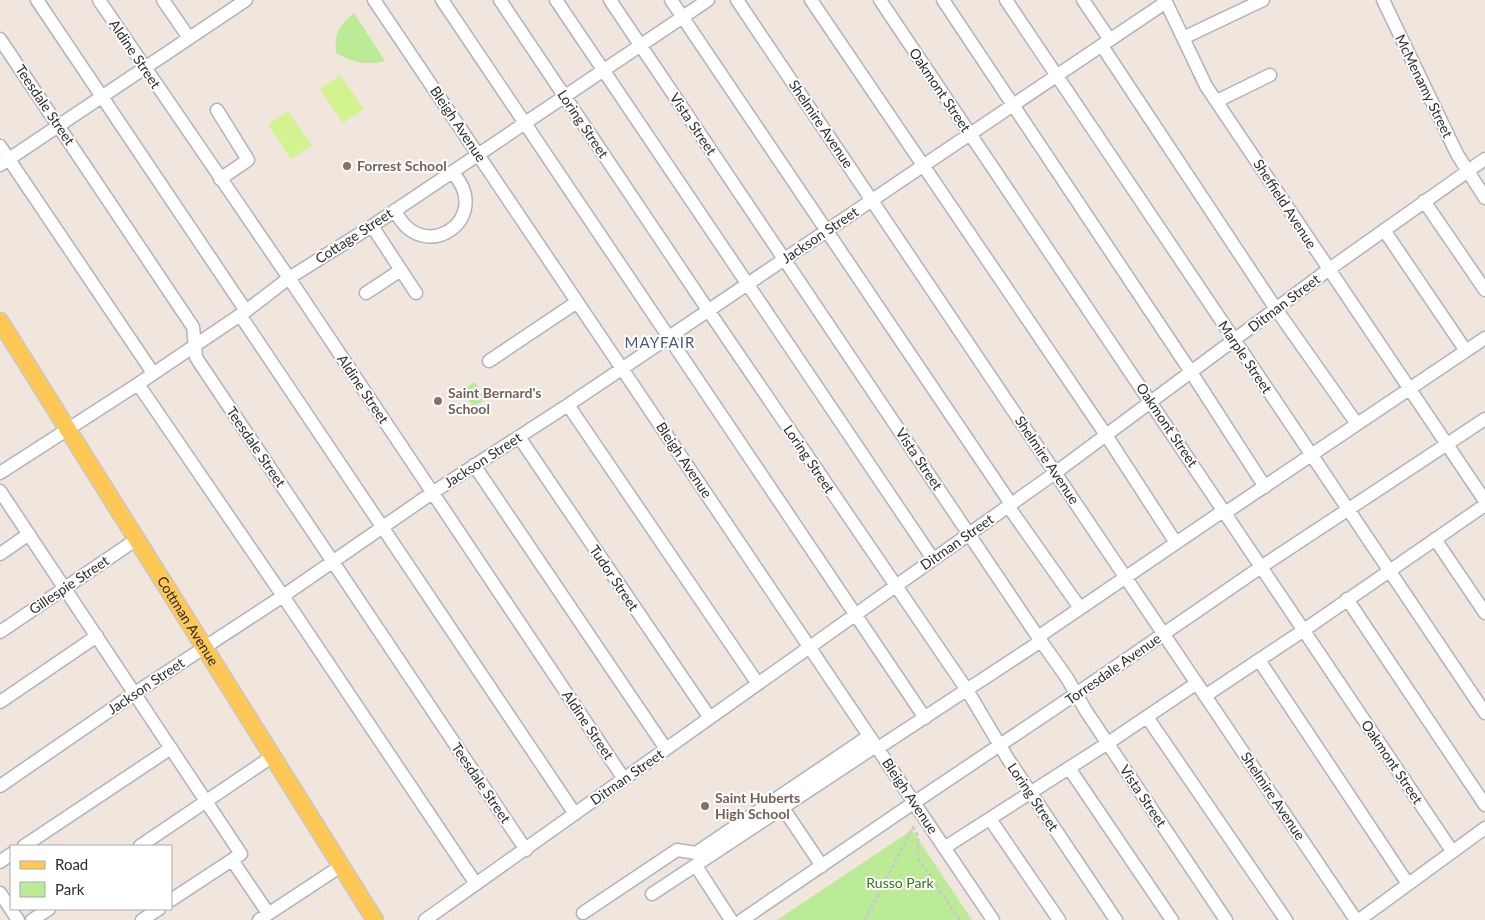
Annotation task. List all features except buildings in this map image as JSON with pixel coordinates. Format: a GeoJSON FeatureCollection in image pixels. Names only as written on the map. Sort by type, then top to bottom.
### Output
{"type":"FeatureCollection","features":[{"type":"Feature","properties":{"kind":"main road","name":"Cottman Avenue"},"geometry":{"type":"LineString","coordinates":[[0,321],[375,920]]}},
{"type":"Feature","properties":{"kind":"street"},"geometry":{"type":"LineString","coordinates":[[37,0],[382,528],[575,814]]}},
{"type":"Feature","properties":{"kind":"street","name":"Aldine Street"},"geometry":{"type":"LineString","coordinates":[[99,0],[289,278],[624,779]]}},
{"type":"Feature","properties":{"kind":"street"},"geometry":{"type":"LineString","coordinates":[[163,0],[189,38]]}},
{"type":"Feature","properties":{"kind":"street"},"geometry":{"type":"LineString","coordinates":[[4,162],[189,38],[229,5],[246,0]]}},
{"type":"Feature","properties":{"kind":"street","name":"Bleigh Avenue"},"geometry":{"type":"LineString","coordinates":[[374,0],[993,920]]}},
{"type":"Feature","properties":{"kind":"street"},"geometry":{"type":"LineString","coordinates":[[442,0],[925,718]]}},
{"type":"Feature","properties":{"kind":"street","name":"Loring Street"},"geometry":{"type":"LineString","coordinates":[[500,0],[708,310],[967,690],[999,745],[1116,920]]}},
{"type":"Feature","properties":{"kind":"street"},"geometry":{"type":"LineString","coordinates":[[556,0],[933,559]]}},
{"type":"Feature","properties":{"kind":"street","name":"Vista Street"},"geometry":{"type":"LineString","coordinates":[[610,0],[970,533],[1226,920]]}},
{"type":"Feature","properties":{"kind":"street"},"geometry":{"type":"LineString","coordinates":[[671,0],[1080,608]]}},
{"type":"Feature","properties":{"kind":"street","name":"Cottage Street"},"geometry":{"type":"LineString","coordinates":[[0,473],[68,427],[138,384],[243,313],[289,278],[372,226],[708,0]]}},
{"type":"Feature","properties":{"kind":"street","name":"Shelmire Avenue"},"geometry":{"type":"LineString","coordinates":[[737,0],[1357,920]]}},
{"type":"Feature","properties":{"kind":"street"},"geometry":{"type":"LineString","coordinates":[[811,0],[1106,435],[1176,543]]}},
{"type":"Feature","properties":{"kind":"street","name":"Oakmont Street"},"geometry":{"type":"LineString","coordinates":[[880,0],[1452,851]]}},
{"type":"Feature","properties":{"kind":"street"},"geometry":{"type":"LineString","coordinates":[[943,0],[1265,486]]}},
{"type":"Feature","properties":{"kind":"street","name":"Marple Street"},"geometry":{"type":"LineString","coordinates":[[1006,0],[1485,713]]}},
{"type":"Feature","properties":{"kind":"street"},"geometry":{"type":"LineString","coordinates":[[1083,0],[1106,43],[1276,309],[1357,424]]}},
{"type":"Feature","properties":{"kind":"street"},"geometry":{"type":"LineString","coordinates":[[1183,38],[1263,0]]}},
{"type":"Feature","properties":{"kind":"street","name":"McMenamy Street"},"geometry":{"type":"LineString","coordinates":[[1383,0],[1457,154],[1485,198]]}},
{"type":"Feature","properties":{"kind":"street","name":"Jackson Street"},"geometry":{"type":"LineString","coordinates":[[0,786],[135,693],[283,596],[432,493],[568,405],[784,260],[1106,43],[1165,1]]}},
{"type":"Feature","properties":{"kind":"street","name":"Sheffield Avenue"},"geometry":{"type":"LineString","coordinates":[[1165,1],[1203,81],[1328,270],[1485,501]]}},
{"type":"Feature","properties":{"kind":"street","name":"Teesdale Street"},"geometry":{"type":"LineString","coordinates":[[0,39],[193,327],[196,358],[526,850]]}},
{"type":"Feature","properties":{"kind":"street"},"geometry":{"type":"LineString","coordinates":[[1217,101],[1270,75]]}},
{"type":"Feature","properties":{"kind":"street"},"geometry":{"type":"LineString","coordinates":[[217,110],[248,160],[220,179]]}},
{"type":"Feature","properties":{"kind":"street"},"geometry":{"type":"LineString","coordinates":[[0,146],[4,162],[153,373]]}},
{"type":"Feature","properties":{"kind":"street","name":"Ditman Street"},"geometry":{"type":"LineString","coordinates":[[425,920],[1055,473],[1328,270],[1485,159]]}},
{"type":"Feature","properties":{"kind":"street"},"geometry":{"type":"LineString","coordinates":[[395,210],[400,222],[420,236],[432,237],[445,234],[455,227],[462,217],[466,205],[465,193],[460,181],[452,172]]}},
{"type":"Feature","properties":{"kind":"street"},"geometry":{"type":"LineString","coordinates":[[1424,201],[1485,290]]}},
{"type":"Feature","properties":{"kind":"street"},"geometry":{"type":"LineString","coordinates":[[372,226],[416,293]]}},
{"type":"Feature","properties":{"kind":"street"},"geometry":{"type":"LineString","coordinates":[[1384,230],[1466,351]]}},
{"type":"Feature","properties":{"kind":"street"},"geometry":{"type":"LineString","coordinates":[[366,293],[401,270]]}},
{"type":"Feature","properties":{"kind":"street"},"geometry":{"type":"LineString","coordinates":[[489,361],[577,302]]}},
{"type":"Feature","properties":{"kind":"street"},"geometry":{"type":"LineString","coordinates":[[583,914],[677,850],[696,853],[874,744],[925,718],[1039,639],[1080,608],[1485,338]]}},
{"type":"Feature","properties":{"kind":"street"},"geometry":{"type":"LineString","coordinates":[[138,384],[476,884]]}},
{"type":"Feature","properties":{"kind":"street"},"geometry":{"type":"LineString","coordinates":[[568,405],[758,684]]}},
{"type":"Feature","properties":{"kind":"street","name":"Torresdale Avenue"},"geometry":{"type":"LineString","coordinates":[[742,920],[1261,567],[1485,419]]}},
{"type":"Feature","properties":{"kind":"street","name":"Tudor Street"},"geometry":{"type":"LineString","coordinates":[[519,437],[710,718]]}},
{"type":"Feature","properties":{"kind":"street"},"geometry":{"type":"LineString","coordinates":[[474,465],[666,749]]}},
{"type":"Feature","properties":{"kind":"street"},"geometry":{"type":"LineString","coordinates":[[0,491],[241,854],[172,899]]}},
{"type":"Feature","properties":{"kind":"street"},"geometry":{"type":"LineString","coordinates":[[1205,696],[1485,505]]}},
{"type":"Feature","properties":{"kind":"street"},"geometry":{"type":"LineString","coordinates":[[0,554],[29,534]]}},
{"type":"Feature","properties":{"kind":"street","name":"Gillespie Street"},"geometry":{"type":"LineString","coordinates":[[0,632],[137,539]]}},
{"type":"Feature","properties":{"kind":"street"},"geometry":{"type":"LineString","coordinates":[[1435,539],[1485,613]]}},
{"type":"Feature","properties":{"kind":"street"},"geometry":{"type":"LineString","coordinates":[[1347,599],[1485,805]]}},
{"type":"Feature","properties":{"kind":"street"},"geometry":{"type":"LineString","coordinates":[[0,702],[97,636]]}},
{"type":"Feature","properties":{"kind":"street"},"geometry":{"type":"LineString","coordinates":[[1259,660],[1408,884]]}},
{"type":"Feature","properties":{"kind":"street"},"geometry":{"type":"LineString","coordinates":[[944,848],[1197,684]]}},
{"type":"Feature","properties":{"kind":"street"},"geometry":{"type":"LineString","coordinates":[[1147,717],[1286,920]]}},
{"type":"Feature","properties":{"kind":"street"},"geometry":{"type":"LineString","coordinates":[[652,894],[783,808],[874,744]]}},
{"type":"Feature","properties":{"kind":"street"},"geometry":{"type":"LineString","coordinates":[[26,845],[171,748]]}},
{"type":"Feature","properties":{"kind":"street"},"geometry":{"type":"LineString","coordinates":[[141,845],[272,756]]}},
{"type":"Feature","properties":{"kind":"street"},"geometry":{"type":"LineString","coordinates":[[1069,768],[1172,920]]}},
{"type":"Feature","properties":{"kind":"street"},"geometry":{"type":"LineString","coordinates":[[783,808],[822,866]]}},
{"type":"Feature","properties":{"kind":"street"},"geometry":{"type":"LineString","coordinates":[[990,819],[1059,920]]}},
{"type":"Feature","properties":{"kind":"street"},"geometry":{"type":"LineString","coordinates":[[1357,920],[1485,828]]}},
{"type":"Feature","properties":{"kind":"street"},"geometry":{"type":"LineString","coordinates":[[232,860],[263,917],[341,866]]}},
{"type":"Feature","properties":{"kind":"street"},"geometry":{"type":"LineString","coordinates":[[696,866],[731,920]]}},
{"type":"Feature","properties":{"kind":"street"},"geometry":{"type":"LineString","coordinates":[[0,893],[10,908]]}},
{"type":"Feature","properties":{"kind":"street"},"geometry":{"type":"LineString","coordinates":[[32,920],[47,910]]}},
{"type":"Feature","properties":{"kind":"street"},"geometry":{"type":"LineString","coordinates":[[142,920],[157,910]]}},
{"type":"Feature","properties":{"kind":"path"},"geometry":{"type":"LineString","coordinates":[[865,920],[913,827],[918,836],[918,858],[960,920]]}},
{"type":"Feature","properties":{"kind":"green space"},"geometry":{"type":"Polygon","coordinates":[[[354,13],[385,61],[359,62],[336,53],[336,40],[339,30],[354,13]]]}},
{"type":"Feature","properties":{"kind":"green space"},"geometry":{"type":"Polygon","coordinates":[[[340,75],[364,109],[343,123],[320,89],[340,75]]]}},
{"type":"Feature","properties":{"kind":"green space"},"geometry":{"type":"Polygon","coordinates":[[[288,111],[312,146],[291,159],[268,125],[288,111]]]}},
{"type":"Feature","properties":{"kind":"green space"},"geometry":{"type":"Polygon","coordinates":[[[475,382],[486,399],[473,407],[462,390],[475,382]]]}},
{"type":"Feature","properties":{"kind":"green space","name":"Russo Park"},"geometry":{"type":"Polygon","coordinates":[[[912,830],[972,920],[777,920],[912,830]]]}},
{"type":"Feature","properties":{"kind":"place","name":"Forrest School"},"geometry":{"type":"Point","coordinates":[347,166]}},
{"type":"Feature","properties":{"kind":"place","name":"Saint Bernard's School"},"geometry":{"type":"Point","coordinates":[438,401]}},
{"type":"Feature","properties":{"kind":"place","name":"Saint Huberts High School"},"geometry":{"type":"Point","coordinates":[705,806]}},
{"type":"Feature","properties":{"kind":"district","name":"MAYFAIR"},"geometry":{"type":"Point","coordinates":[660,343]}}]}
